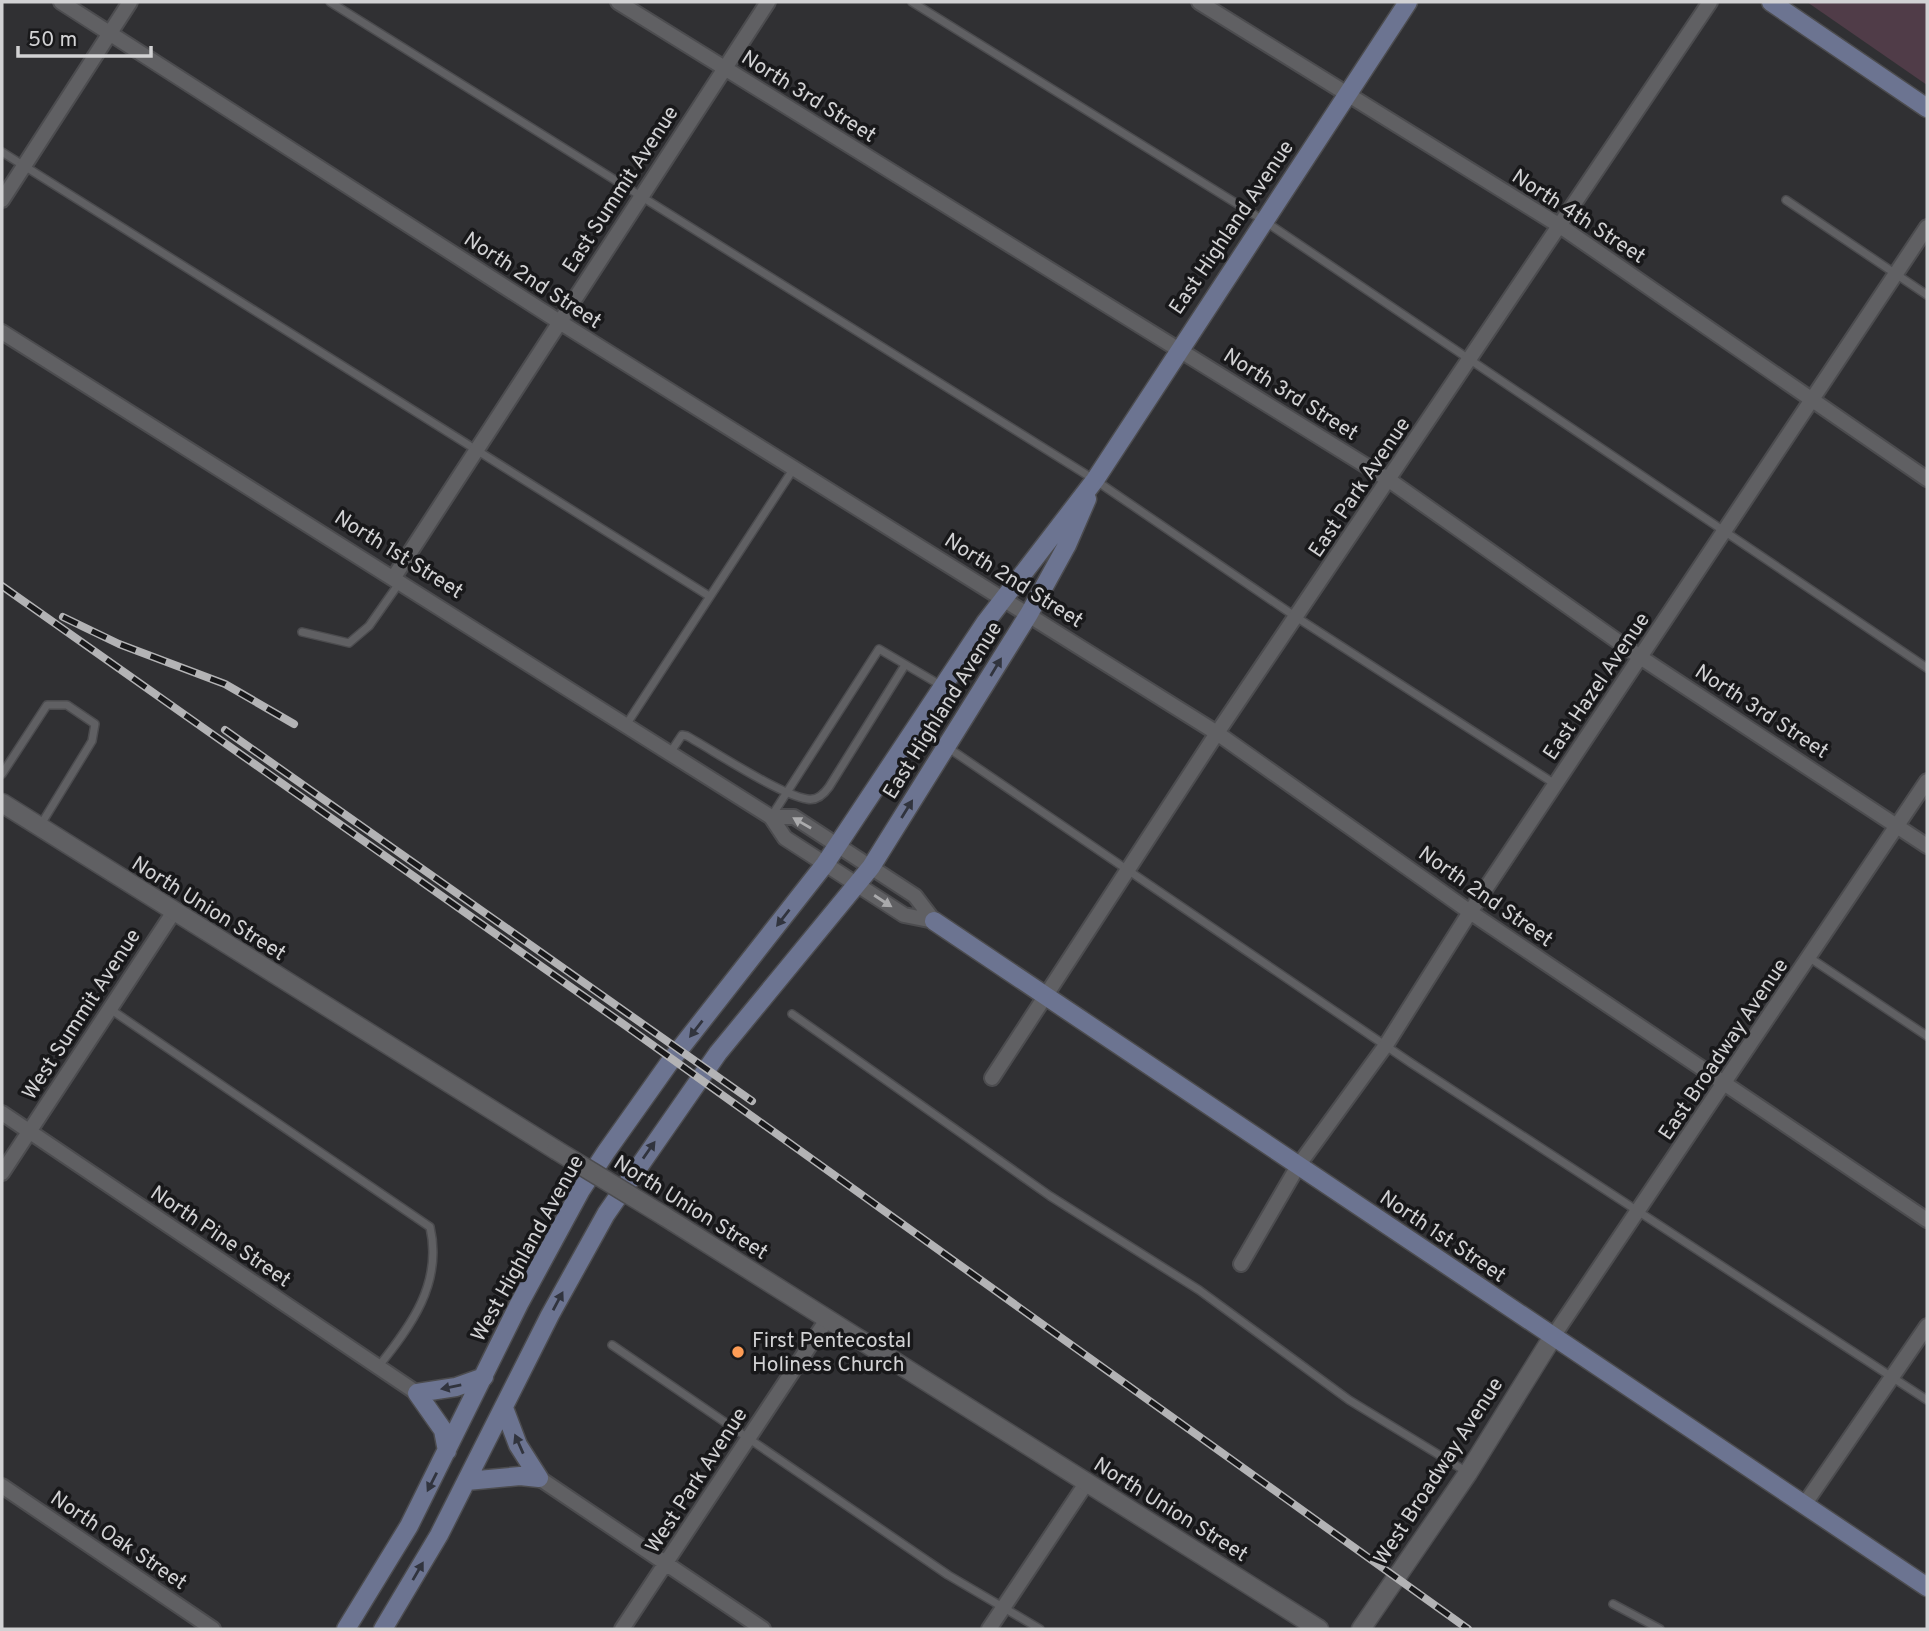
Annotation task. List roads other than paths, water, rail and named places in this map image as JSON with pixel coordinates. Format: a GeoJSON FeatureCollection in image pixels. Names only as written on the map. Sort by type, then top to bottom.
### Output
{"type":"FeatureCollection","features":[{"type":"Feature","properties":{"kind":"main road","name":"East Highland Avenue"},"geometry":{"type":"LineString","coordinates":[[838,846],[1003,598],[1095,480],[1178,348],[1408,2]]}},
{"type":"Feature","properties":{"kind":"main road"},"geometry":{"type":"LineString","coordinates":[[1771,2],[1927,108]]}},
{"type":"Feature","properties":{"kind":"main road","name":"East Highland Avenue"},"geometry":{"type":"LineString","coordinates":[[857,885],[947,747],[1028,614],[1067,545],[1095,480]]}},
{"type":"Feature","properties":{"kind":"main road","name":"West Highland Avenue"},"geometry":{"type":"LineString","coordinates":[[346,1629],[409,1526],[556,1235],[606,1152],[672,1059],[838,846]]}},
{"type":"Feature","properties":{"kind":"main road"},"geometry":{"type":"LineString","coordinates":[[383,1629],[467,1481],[579,1260],[640,1163],[718,1053],[857,885]]}},
{"type":"Feature","properties":{"kind":"main road","name":"North 1st Street"},"geometry":{"type":"LineString","coordinates":[[934,921],[1927,1587]]}},
{"type":"Feature","properties":{"kind":"main road"},"geometry":{"type":"LineString","coordinates":[[447,1451],[443,1430],[418,1392],[456,1387],[484,1377]]}},
{"type":"Feature","properties":{"kind":"main road"},"geometry":{"type":"LineString","coordinates":[[505,1408],[518,1445],[539,1478]]}},
{"type":"Feature","properties":{"kind":"main road"},"geometry":{"type":"LineString","coordinates":[[467,1481],[507,1476],[539,1478]]}},
{"type":"Feature","properties":{"kind":"street","name":"North 2nd Street"},"geometry":{"type":"LineString","coordinates":[[61,2],[558,321],[1217,733],[1470,912],[1927,1220]]}},
{"type":"Feature","properties":{"kind":"street"},"geometry":{"type":"LineString","coordinates":[[2,200],[130,2]]}},
{"type":"Feature","properties":{"kind":"street","name":"North 3rd Street"},"geometry":{"type":"LineString","coordinates":[[618,2],[1389,480],[1640,657],[1927,846]]}},
{"type":"Feature","properties":{"kind":"street","name":"East Summit Avenue"},"geometry":{"type":"LineString","coordinates":[[397,579],[475,450],[768,2]]}},
{"type":"Feature","properties":{"kind":"street","name":"North 4th Street"},"geometry":{"type":"LineString","coordinates":[[1199,2],[1560,226],[1927,479]]}},
{"type":"Feature","properties":{"kind":"street","name":"East Park Avenue"},"geometry":{"type":"LineString","coordinates":[[1043,996],[1710,2]]}},
{"type":"Feature","properties":{"kind":"street","name":"East Hazel Avenue"},"geometry":{"type":"LineString","coordinates":[[1241,1264],[1298,1166],[1386,1045],[1470,912],[1927,228]]}},
{"type":"Feature","properties":{"kind":"street","name":"North 1st Street"},"geometry":{"type":"LineString","coordinates":[[2,332],[771,817],[785,838],[904,915],[934,921]]}},
{"type":"Feature","properties":{"kind":"street","name":"East Broadway Avenue"},"geometry":{"type":"LineString","coordinates":[[1552,1338],[1641,1210],[1927,782]]}},
{"type":"Feature","properties":{"kind":"street","name":"North Union Street"},"geometry":{"type":"LineString","coordinates":[[2,803],[173,913],[828,1318],[1320,1629]]}},
{"type":"Feature","properties":{"kind":"street","name":"North 1st Street"},"geometry":{"type":"LineString","coordinates":[[771,817],[794,817],[915,896],[934,921]]}},
{"type":"Feature","properties":{"kind":"street","name":"West Summit Avenue"},"geometry":{"type":"LineString","coordinates":[[2,1173],[173,913]]}},
{"type":"Feature","properties":{"kind":"street"},"geometry":{"type":"LineString","coordinates":[[992,1078],[1043,996]]}},
{"type":"Feature","properties":{"kind":"street","name":"North Pine Street"},"geometry":{"type":"LineString","coordinates":[[2,1113],[418,1392]]}},
{"type":"Feature","properties":{"kind":"street","name":"West Park Avenue"},"geometry":{"type":"LineString","coordinates":[[622,1629],[828,1318]]}},
{"type":"Feature","properties":{"kind":"street"},"geometry":{"type":"LineString","coordinates":[[1804,1505],[1927,1326]]}},
{"type":"Feature","properties":{"kind":"street","name":"West Broadway Avenue"},"geometry":{"type":"LineString","coordinates":[[1361,1629],[1468,1473],[1552,1338]]}},
{"type":"Feature","properties":{"kind":"street"},"geometry":{"type":"LineString","coordinates":[[539,1478],[762,1629]]}},
{"type":"Feature","properties":{"kind":"street"},"geometry":{"type":"LineString","coordinates":[[989,1629],[1087,1482]]}},
{"type":"Feature","properties":{"kind":"street","name":"North Oak Street"},"geometry":{"type":"LineString","coordinates":[[2,1486],[213,1629]]}},
{"type":"Feature","properties":{"kind":"lane"},"geometry":{"type":"LineString","coordinates":[[330,2],[1095,480],[1296,617],[1555,784]]}},
{"type":"Feature","properties":{"kind":"lane"},"geometry":{"type":"LineString","coordinates":[[912,2],[1263,220],[1927,668]]}},
{"type":"Feature","properties":{"kind":"lane"},"geometry":{"type":"LineString","coordinates":[[2,152],[709,596]]}},
{"type":"Feature","properties":{"kind":"lane"},"geometry":{"type":"LineString","coordinates":[[1786,200],[1927,295]]}},
{"type":"Feature","properties":{"kind":"lane"},"geometry":{"type":"LineString","coordinates":[[626,725],[794,468]]}},
{"type":"Feature","properties":{"kind":"lane"},"geometry":{"type":"LineString","coordinates":[[302,632],[349,643],[369,626],[397,579]]}},
{"type":"Feature","properties":{"kind":"lane"},"geometry":{"type":"LineString","coordinates":[[771,817],[879,649],[942,686]]}},
{"type":"Feature","properties":{"kind":"lane"},"geometry":{"type":"LineString","coordinates":[[670,753],[682,736],[687,736],[806,800],[823,794],[905,665]]}},
{"type":"Feature","properties":{"kind":"lane"},"geometry":{"type":"LineString","coordinates":[[2,775],[47,705],[67,705],[95,724],[92,741],[40,827]]}},
{"type":"Feature","properties":{"kind":"lane"},"geometry":{"type":"LineString","coordinates":[[947,747],[1386,1045],[1927,1400]]}},
{"type":"Feature","properties":{"kind":"lane"},"geometry":{"type":"LineString","coordinates":[[1810,958],[1927,1036]]}},
{"type":"Feature","properties":{"kind":"lane"},"geometry":{"type":"LineString","coordinates":[[110,1009],[430,1227],[434,1243],[432,1274],[421,1309],[378,1367]]}},
{"type":"Feature","properties":{"kind":"lane"},"geometry":{"type":"LineString","coordinates":[[792,1014],[1050,1196],[1199,1290],[1349,1399],[1468,1473]]}},
{"type":"Feature","properties":{"kind":"lane"},"geometry":{"type":"LineString","coordinates":[[612,1345],[948,1575],[1040,1629]]}},
{"type":"Feature","properties":{"kind":"lane"},"geometry":{"type":"LineString","coordinates":[[1614,1604],[1660,1629]]}},
{"type":"Feature","properties":{"kind":"railway"},"geometry":{"type":"LineString","coordinates":[[2,586],[626,1026],[1468,1629]]}},
{"type":"Feature","properties":{"kind":"railway"},"geometry":{"type":"LineString","coordinates":[[63,617],[119,644],[225,684],[294,724]]}},
{"type":"Feature","properties":{"kind":"railway"},"geometry":{"type":"LineString","coordinates":[[225,730],[752,1101]]}},
{"type":"Feature","properties":{"kind":"place","name":"First Pentecostal Holiness Church"},"geometry":{"type":"Point","coordinates":[738,1352]}}]}
